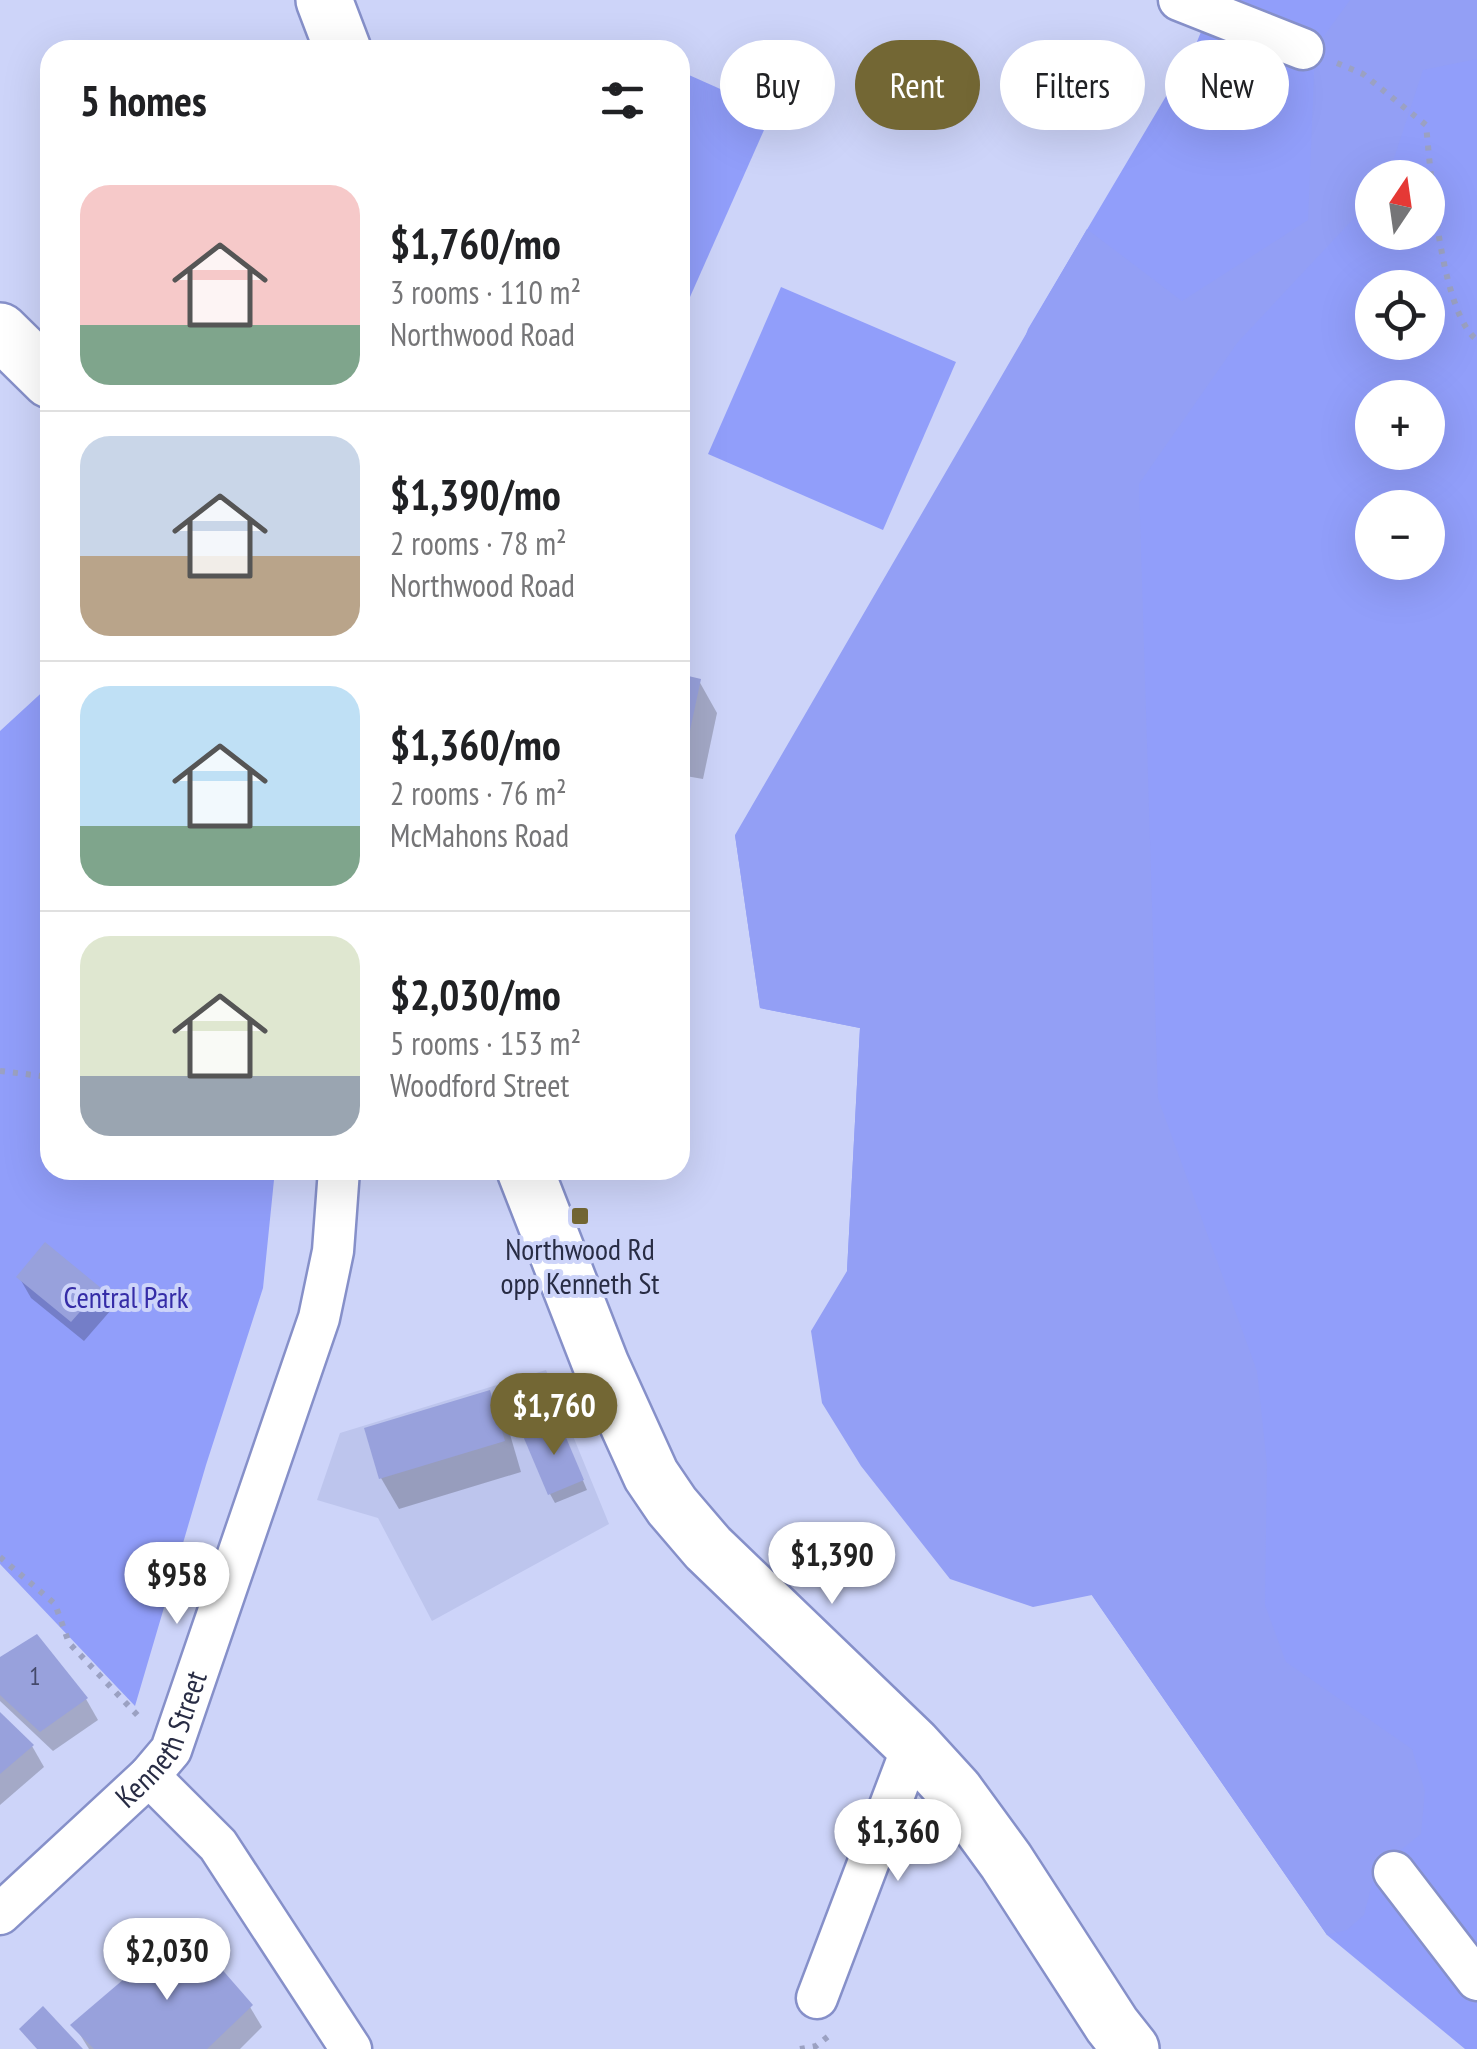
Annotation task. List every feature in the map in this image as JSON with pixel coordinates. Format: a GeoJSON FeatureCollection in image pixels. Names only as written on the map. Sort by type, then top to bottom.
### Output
{"type":"FeatureCollection","features":[{"type":"Feature","properties":{"kind":"main road"},"geometry":{"type":"LineString","coordinates":[[324,0],[339,40]]}},
{"type":"Feature","properties":{"kind":"main road"},"geometry":{"type":"LineString","coordinates":[[0,331],[40,370]]}},
{"type":"Feature","properties":{"kind":"main road"},"geometry":{"type":"LineString","coordinates":[[529,1180],[601,1365],[652,1475],[672,1506],[708,1548],[914,1745],[955,1790],[1131,2049]]}},
{"type":"Feature","properties":{"kind":"street"},"geometry":{"type":"LineString","coordinates":[[1180,0],[1303,49]]}},
{"type":"Feature","properties":{"kind":"street","name":"Kenneth Street"},"geometry":{"type":"LineString","coordinates":[[0,1914],[160,1763],[319,1318],[333,1251],[339,1180]]}},
{"type":"Feature","properties":{"kind":"street"},"geometry":{"type":"LineString","coordinates":[[817,1998],[914,1745]]}},
{"type":"Feature","properties":{"kind":"street"},"geometry":{"type":"LineString","coordinates":[[160,1763],[351,2049]]}},
{"type":"Feature","properties":{"kind":"street"},"geometry":{"type":"LineString","coordinates":[[1394,1872],[1477,1980]]}},
{"type":"Feature","properties":{"kind":"path"},"geometry":{"type":"LineString","coordinates":[[1303,49],[1363,74],[1426,126],[1436,217],[1455,302],[1470,334],[1477,340]]}},
{"type":"Feature","properties":{"kind":"path"},"geometry":{"type":"LineString","coordinates":[[0,1071],[40,1076]]}},
{"type":"Feature","properties":{"kind":"path"},"geometry":{"type":"LineString","coordinates":[[0,1556],[56,1604],[69,1643],[160,1763]]}},
{"type":"Feature","properties":{"kind":"shaded area"},"geometry":{"type":"Polygon","coordinates":[[[1350,0],[1477,0],[1477,59],[1423,70],[1394,160],[1355,160],[1355,217],[1238,342],[1139,484],[1158,1098],[1257,1371],[1267,1464],[1265,1605],[1286,1662],[1412,1749],[1425,1791],[1421,1834],[1376,1870],[1364,1915],[1347,1930],[1327,1935],[1092,1595],[1033,1607],[950,1579],[861,1466],[822,1403],[811,1331],[847,1271],[860,1028],[760,1008],[735,835],[1087,229],[1182,301],[1308,220],[1315,48],[1350,0]]]}},
{"type":"Feature","properties":{"kind":"shaded area"},"geometry":{"type":"Polygon","coordinates":[[[546,1370],[609,1524],[432,1621],[378,1518],[317,1500],[340,1433],[546,1370]]]}},
{"type":"Feature","properties":{"kind":"green space"},"geometry":{"type":"Polygon","coordinates":[[[1214,0],[1477,0],[1477,2049],[1465,2049],[1327,1935],[1091,1594],[847,1271],[860,1028],[760,1008],[735,835],[845,849],[1028,329],[1165,98],[1165,130],[1289,130],[1289,40],[1198,40],[1214,0]]]}},
{"type":"Feature","properties":{"kind":"green space"},"geometry":{"type":"Polygon","coordinates":[[[690,75],[720,89],[720,130],[764,130],[690,297],[690,75]]]}},
{"type":"Feature","properties":{"kind":"green space"},"geometry":{"type":"Polygon","coordinates":[[[781,287],[956,362],[883,530],[708,454],[781,287]]]}},
{"type":"Feature","properties":{"kind":"green space","name":"Central Park"},"geometry":{"type":"Polygon","coordinates":[[[40,694],[40,1180],[274,1180],[263,1288],[135,1706],[0,1564],[0,731],[40,694]]]}},
{"type":"Feature","properties":{"kind":"building"},"geometry":{"type":"Polygon","coordinates":[[[690,676],[701,679],[690,730],[690,676]]]}},
{"type":"Feature","properties":{"kind":"building"},"geometry":{"type":"Polygon","coordinates":[[[45,1242],[101,1288],[71,1322],[16,1277],[45,1242]]]}},
{"type":"Feature","properties":{"kind":"building"},"geometry":{"type":"Polygon","coordinates":[[[490,1390],[505,1441],[379,1479],[364,1428],[490,1390]]]}},
{"type":"Feature","properties":{"kind":"building"},"geometry":{"type":"Polygon","coordinates":[[[559,1421],[584,1480],[548,1495],[523,1436],[559,1421]]]}},
{"type":"Feature","properties":{"kind":"building"},"geometry":{"type":"Polygon","coordinates":[[[37,1634],[88,1698],[40,1732],[0,1695],[0,1657],[37,1634]]]}},
{"type":"Feature","properties":{"kind":"building"},"geometry":{"type":"Polygon","coordinates":[[[0,1712],[34,1745],[0,1774],[0,1712]]]}},
{"type":"Feature","properties":{"kind":"building"},"geometry":{"type":"Polygon","coordinates":[[[185,1927],[253,2005],[207,2049],[94,2049],[70,2025],[185,1927]]]}},
{"type":"Feature","properties":{"kind":"building"},"geometry":{"type":"Polygon","coordinates":[[[43,2006],[83,2049],[37,2049],[19,2029],[43,2006]]]}},
{"type":"Feature","properties":{"kind":"place","name":"Northwood Rd opp Kenneth St"},"geometry":{"type":"Point","coordinates":[580,1216]}}]}
